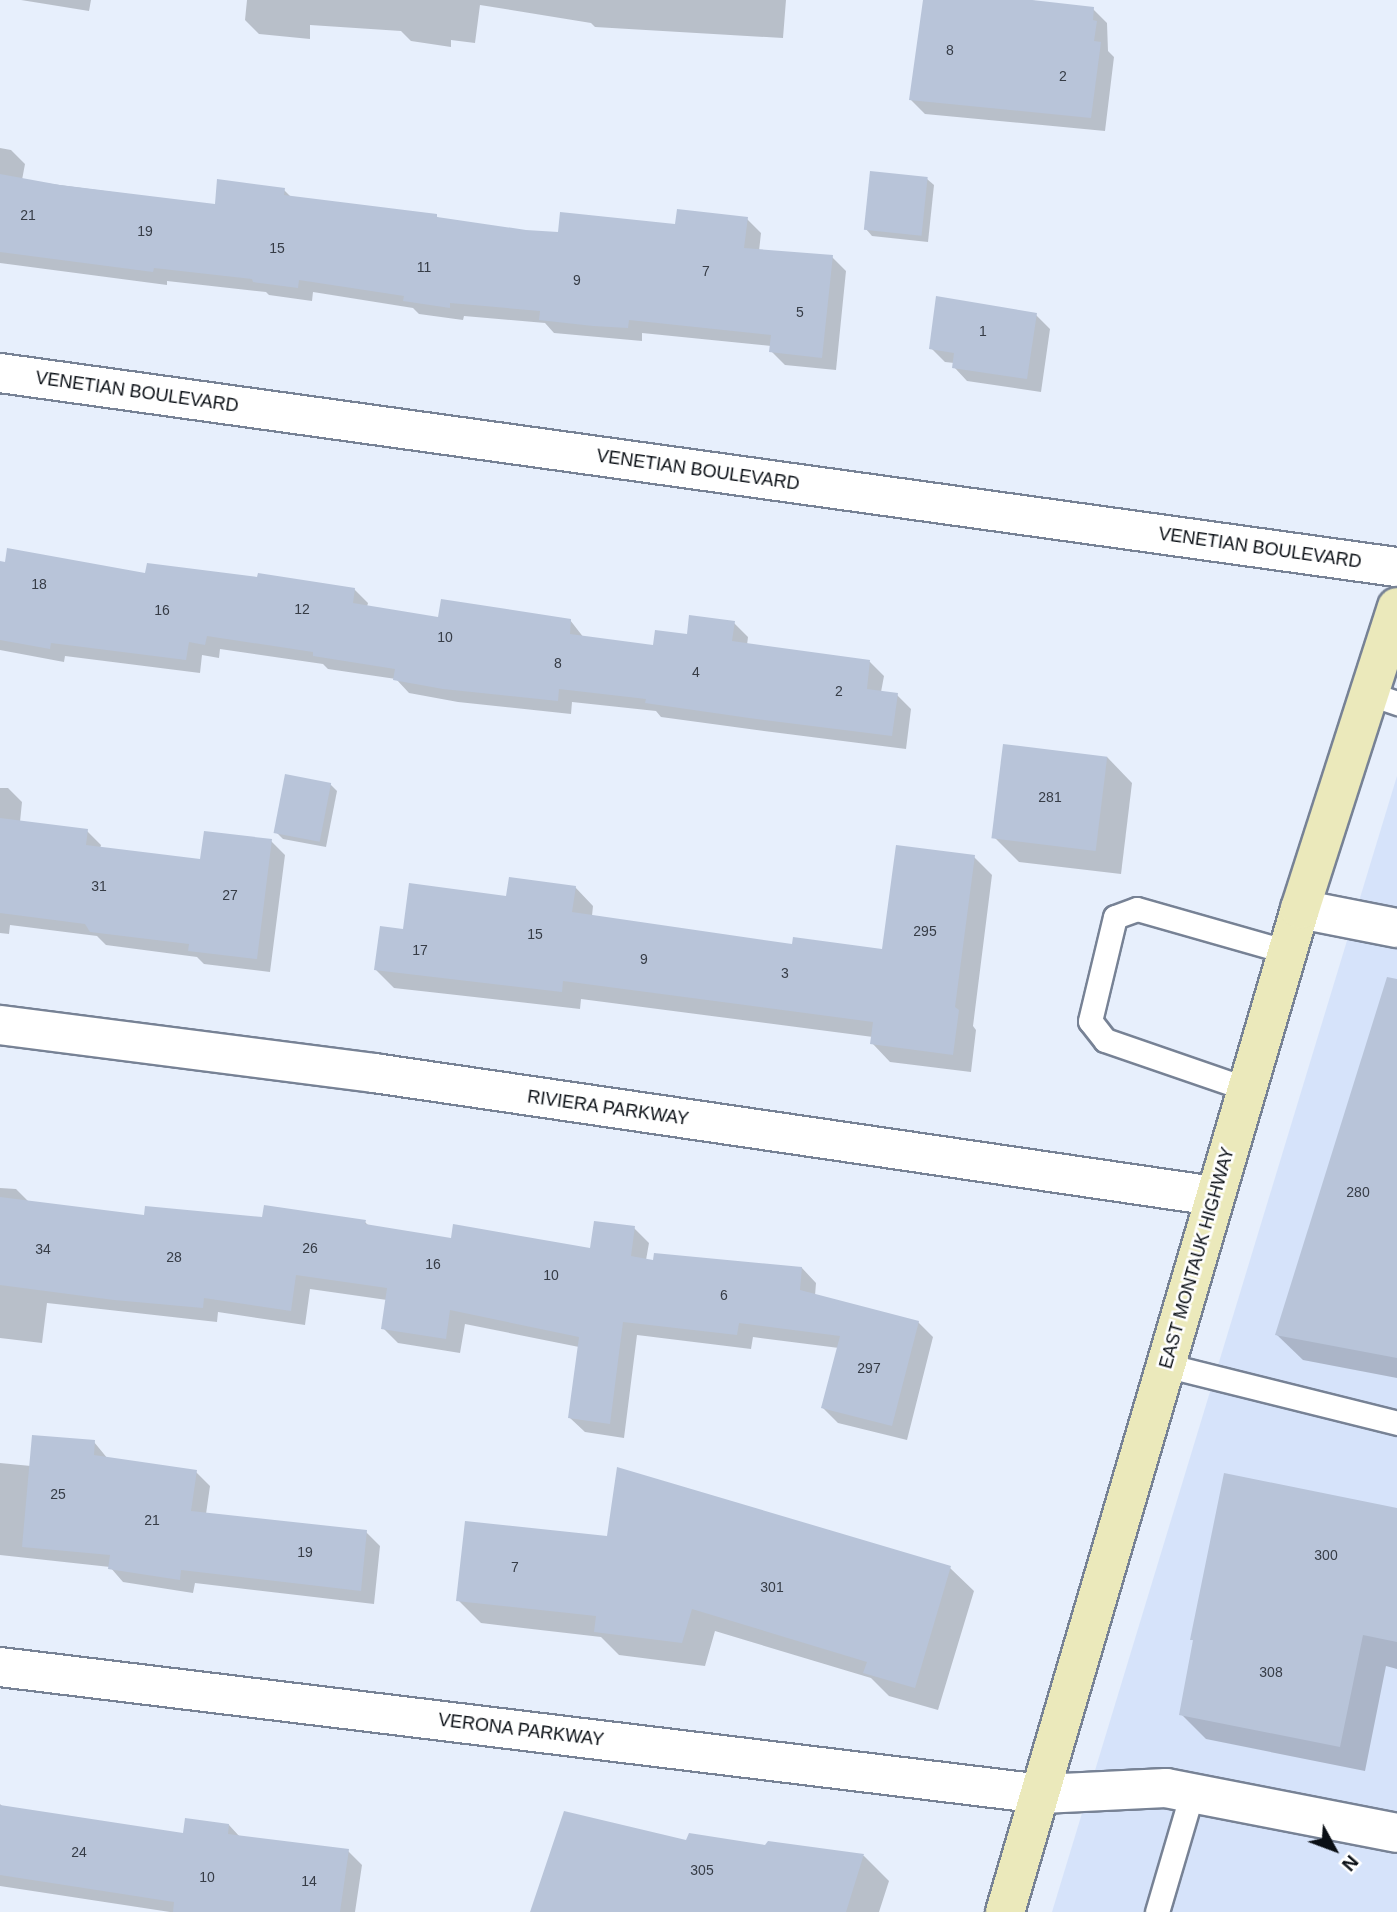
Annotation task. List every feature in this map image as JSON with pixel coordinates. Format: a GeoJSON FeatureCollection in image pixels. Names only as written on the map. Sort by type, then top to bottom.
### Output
{"type":"FeatureCollection","features":[{"type":"Feature","properties":{"kind":"main road","name":"EAST MONTAUK HIGHWAY"},"geometry":{"type":"LineString","coordinates":[[1004,1912],[1042,1794],[1214,1196],[1300,909],[1384,698],[1397,607]]}},
{"type":"Feature","properties":{"kind":"street","name":"VENETIAN BOULEVARD"},"geometry":{"type":"LineString","coordinates":[[0,373],[1397,567]]}},
{"type":"Feature","properties":{"kind":"street"},"geometry":{"type":"LineString","coordinates":[[1300,909],[1397,928]]}},
{"type":"Feature","properties":{"kind":"street","name":"RIVIERA PARKWAY"},"geometry":{"type":"LineString","coordinates":[[0,1025],[374,1073],[1214,1196]]}},
{"type":"Feature","properties":{"kind":"street","name":"VERONA PARKWAY"},"geometry":{"type":"LineString","coordinates":[[0,1667],[1042,1794],[1166,1788],[1397,1833]]}},
{"type":"Feature","properties":{"kind":"lane"},"geometry":{"type":"LineString","coordinates":[[1247,1089],[1105,1040],[1090,1021],[1115,917],[1137,909],[1288,951]]}},
{"type":"Feature","properties":{"kind":"lane"},"geometry":{"type":"LineString","coordinates":[[1165,1365],[1397,1423]]}},
{"type":"Feature","properties":{"kind":"lane"},"geometry":{"type":"LineString","coordinates":[[1157,1912],[1192,1793]]}},
{"type":"Feature","properties":{"kind":"shaded area"},"geometry":{"type":"Polygon","coordinates":[[[1397,776],[1397,1912],[1052,1912],[1397,776]]]}},
{"type":"Feature","properties":{"kind":"building"},"geometry":{"type":"Polygon","coordinates":[[[923,0],[1032,0],[1094,7],[1093,20],[1097,21],[1094,41],[1101,42],[1091,118],[909,100],[923,0]]]}},
{"type":"Feature","properties":{"kind":"building"},"geometry":{"type":"Polygon","coordinates":[[[870,171],[928,177],[922,236],[864,230],[870,171]]]}},
{"type":"Feature","properties":{"kind":"building"},"geometry":{"type":"Polygon","coordinates":[[[0,174],[60,185],[215,204],[217,179],[285,188],[284,195],[437,214],[437,217],[526,230],[558,232],[560,212],[675,224],[677,209],[748,217],[744,248],[833,255],[822,358],[769,352],[771,335],[629,320],[628,328],[593,326],[539,320],[540,311],[450,303],[450,308],[403,301],[404,296],[299,280],[298,288],[253,282],[252,279],[154,268],[153,272],[0,252],[0,174]]]}},
{"type":"Feature","properties":{"kind":"building"},"geometry":{"type":"Polygon","coordinates":[[[936,296],[1037,313],[1027,379],[952,368],[954,353],[929,349],[936,296]]]}},
{"type":"Feature","properties":{"kind":"building"},"geometry":{"type":"Polygon","coordinates":[[[7,548],[145,573],[147,563],[257,577],[258,573],[355,588],[353,603],[438,617],[441,599],[571,619],[570,634],[653,645],[655,630],[687,634],[689,615],[735,621],[732,641],[870,660],[867,689],[898,693],[892,736],[645,703],[646,699],[559,689],[558,701],[443,689],[393,680],[395,669],[313,656],[313,652],[207,636],[205,645],[189,642],[186,660],[51,643],[50,649],[0,640],[0,561],[5,562],[7,548]]]}},
{"type":"Feature","properties":{"kind":"building"},"geometry":{"type":"Polygon","coordinates":[[[1003,744],[1107,757],[1096,851],[991,838],[1003,744]]]}},
{"type":"Feature","properties":{"kind":"building"},"geometry":{"type":"Polygon","coordinates":[[[285,774],[331,783],[320,842],[274,833],[285,774]]]}},
{"type":"Feature","properties":{"kind":"building"},"geometry":{"type":"Polygon","coordinates":[[[0,818],[88,829],[86,845],[200,859],[204,831],[272,839],[257,959],[188,951],[189,944],[90,932],[85,924],[0,913],[0,818]]]}},
{"type":"Feature","properties":{"kind":"building"},"geometry":{"type":"Polygon","coordinates":[[[896,845],[975,855],[955,1007],[959,1010],[953,1055],[870,1044],[873,1022],[563,981],[562,992],[374,970],[380,926],[403,929],[409,883],[506,896],[509,877],[576,886],[572,912],[792,944],[793,937],[882,949],[896,845]]]}},
{"type":"Feature","properties":{"kind":"building"},"geometry":{"type":"Polygon","coordinates":[[[1387,977],[1397,979],[1397,1358],[1275,1335],[1387,977]]]}},
{"type":"Feature","properties":{"kind":"building"},"geometry":{"type":"Polygon","coordinates":[[[0,1197],[144,1215],[145,1206],[262,1217],[264,1205],[366,1220],[365,1224],[451,1238],[453,1224],[590,1248],[594,1221],[635,1226],[631,1256],[653,1260],[654,1253],[802,1267],[800,1290],[919,1321],[892,1426],[821,1408],[840,1336],[739,1323],[737,1335],[623,1322],[610,1424],[568,1418],[579,1337],[450,1310],[446,1339],[381,1329],[387,1288],[296,1275],[291,1311],[204,1298],[203,1308],[0,1285],[0,1197]]]}},
{"type":"Feature","properties":{"kind":"building"},"geometry":{"type":"Polygon","coordinates":[[[32,1435],[95,1440],[94,1455],[197,1470],[191,1511],[367,1530],[361,1591],[181,1570],[180,1580],[108,1569],[110,1555],[22,1547],[32,1435]]]}},
{"type":"Feature","properties":{"kind":"building"},"geometry":{"type":"Polygon","coordinates":[[[617,1467],[951,1566],[915,1688],[863,1673],[867,1662],[692,1609],[682,1643],[594,1632],[596,1616],[456,1601],[465,1521],[607,1536],[617,1467]]]}},
{"type":"Feature","properties":{"kind":"building"},"geometry":{"type":"Polygon","coordinates":[[[1224,1473],[1397,1508],[1397,1642],[1363,1635],[1340,1747],[1179,1715],[1193,1640],[1190,1640],[1224,1473]]]}},
{"type":"Feature","properties":{"kind":"building"},"geometry":{"type":"Polygon","coordinates":[[[0,1805],[183,1833],[185,1818],[229,1824],[228,1834],[349,1849],[340,1912],[173,1912],[174,1902],[0,1875],[0,1805]]]}},
{"type":"Feature","properties":{"kind":"building"},"geometry":{"type":"Polygon","coordinates":[[[564,1811],[686,1840],[689,1833],[765,1845],[768,1841],[864,1854],[846,1912],[530,1912],[564,1811]]]}}]}
